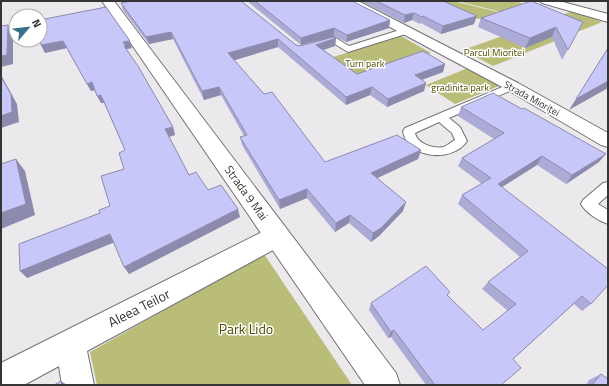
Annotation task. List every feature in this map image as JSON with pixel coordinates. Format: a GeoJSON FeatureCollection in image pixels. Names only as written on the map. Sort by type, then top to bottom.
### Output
{"type":"FeatureCollection","features":[{"type":"Feature","properties":{"kind":"street","name":"Strada 9 Mai"},"geometry":{"type":"LineString","coordinates":[[108,1],[384,385]]}},
{"type":"Feature","properties":{"kind":"street","name":"Strada Mioriței"},"geometry":{"type":"LineString","coordinates":[[349,1],[512,86],[607,139]]}},
{"type":"Feature","properties":{"kind":"street"},"geometry":{"type":"LineString","coordinates":[[546,1],[608,18]]}},
{"type":"Feature","properties":{"kind":"street","name":"Aleea Teilor"},"geometry":{"type":"LineString","coordinates":[[1,380],[277,236]]}},
{"type":"Feature","properties":{"kind":"street"},"geometry":{"type":"LineString","coordinates":[[70,344],[78,385]]}},
{"type":"Feature","properties":{"kind":"lane"},"geometry":{"type":"LineString","coordinates":[[314,46],[334,40],[348,49],[406,30]]}},
{"type":"Feature","properties":{"kind":"lane"},"geometry":{"type":"LineString","coordinates":[[440,117],[512,86]]}},
{"type":"Feature","properties":{"kind":"lane"},"geometry":{"type":"LineString","coordinates":[[608,187],[588,204],[608,218]]}},
{"type":"Feature","properties":{"kind":"green space"},"geometry":{"type":"Polygon","coordinates":[[[442,1],[453,1],[498,12],[487,21],[433,7],[442,1]]]}},
{"type":"Feature","properties":{"kind":"green space"},"geometry":{"type":"Polygon","coordinates":[[[457,1],[514,1],[522,3],[509,14],[457,1]]]}},
{"type":"Feature","properties":{"kind":"green space","name":"Parcul Mioritei"},"geometry":{"type":"Polygon","coordinates":[[[573,11],[602,22],[493,66],[463,50],[573,11]]]}},
{"type":"Feature","properties":{"kind":"green space","name":"Turn park"},"geometry":{"type":"Polygon","coordinates":[[[401,36],[431,53],[380,70],[374,88],[330,58],[401,36]]]}},
{"type":"Feature","properties":{"kind":"green space","name":"gradinita park"},"geometry":{"type":"Polygon","coordinates":[[[468,68],[499,86],[455,104],[426,85],[468,68]]]}},
{"type":"Feature","properties":{"kind":"green space","name":"Park Lido"},"geometry":{"type":"Polygon","coordinates":[[[264,254],[352,385],[97,385],[90,352],[264,254]]]}},
{"type":"Feature","properties":{"kind":"building"},"geometry":{"type":"Polygon","coordinates":[[[131,1],[241,1],[296,45],[300,46],[333,37],[336,38],[316,45],[357,74],[423,51],[445,64],[415,75],[426,83],[388,99],[372,87],[346,97],[278,39],[228,53],[264,94],[272,92],[325,162],[397,135],[421,150],[371,173],[406,202],[381,228],[373,233],[350,215],[336,223],[307,189],[279,200],[240,137],[247,135],[219,87],[202,91],[171,32],[146,37],[121,3],[131,1]]]}},
{"type":"Feature","properties":{"kind":"building"},"geometry":{"type":"Polygon","coordinates":[[[255,1],[352,1],[390,20],[347,35],[334,28],[301,38],[255,1]]]}},
{"type":"Feature","properties":{"kind":"building"},"geometry":{"type":"Polygon","coordinates":[[[376,1],[443,1],[477,16],[443,26],[414,13],[405,15],[376,1]]]}},
{"type":"Feature","properties":{"kind":"building"},"geometry":{"type":"Polygon","coordinates":[[[531,1],[583,22],[568,50],[556,27],[530,38],[481,18],[531,1]]]}},
{"type":"Feature","properties":{"kind":"building"},"geometry":{"type":"Polygon","coordinates":[[[106,7],[130,41],[123,42],[126,46],[124,46],[138,66],[173,127],[165,129],[189,175],[196,172],[208,190],[221,185],[238,209],[124,267],[110,234],[20,271],[19,244],[100,213],[99,210],[110,206],[101,176],[124,169],[119,153],[125,150],[101,95],[97,96],[92,82],[87,84],[63,41],[48,44],[48,18],[106,7]]]}},
{"type":"Feature","properties":{"kind":"building"},"geometry":{"type":"Polygon","coordinates":[[[8,25],[7,55],[1,56],[1,26],[8,25]]]}},
{"type":"Feature","properties":{"kind":"building"},"geometry":{"type":"Polygon","coordinates":[[[608,48],[608,81],[576,99],[608,48]]]}},
{"type":"Feature","properties":{"kind":"building"},"geometry":{"type":"Polygon","coordinates":[[[1,77],[11,94],[12,112],[1,116],[1,77]]]}},
{"type":"Feature","properties":{"kind":"building"},"geometry":{"type":"Polygon","coordinates":[[[493,93],[522,109],[524,108],[606,154],[572,175],[542,156],[498,184],[608,269],[608,285],[591,304],[582,296],[513,359],[521,368],[501,385],[435,385],[394,330],[391,332],[371,303],[426,266],[450,292],[447,295],[483,330],[516,304],[488,282],[528,251],[462,195],[491,178],[462,158],[504,133],[461,107],[493,93]]]}},
{"type":"Feature","properties":{"kind":"building"},"geometry":{"type":"Polygon","coordinates":[[[16,159],[26,204],[1,213],[1,164],[16,159]]]}},
{"type":"Feature","properties":{"kind":"building"},"geometry":{"type":"Polygon","coordinates":[[[601,374],[608,379],[608,385],[592,385],[601,374]]]}},
{"type":"Feature","properties":{"kind":"building"},"geometry":{"type":"Polygon","coordinates":[[[61,381],[62,385],[54,385],[61,381]]]}}]}
